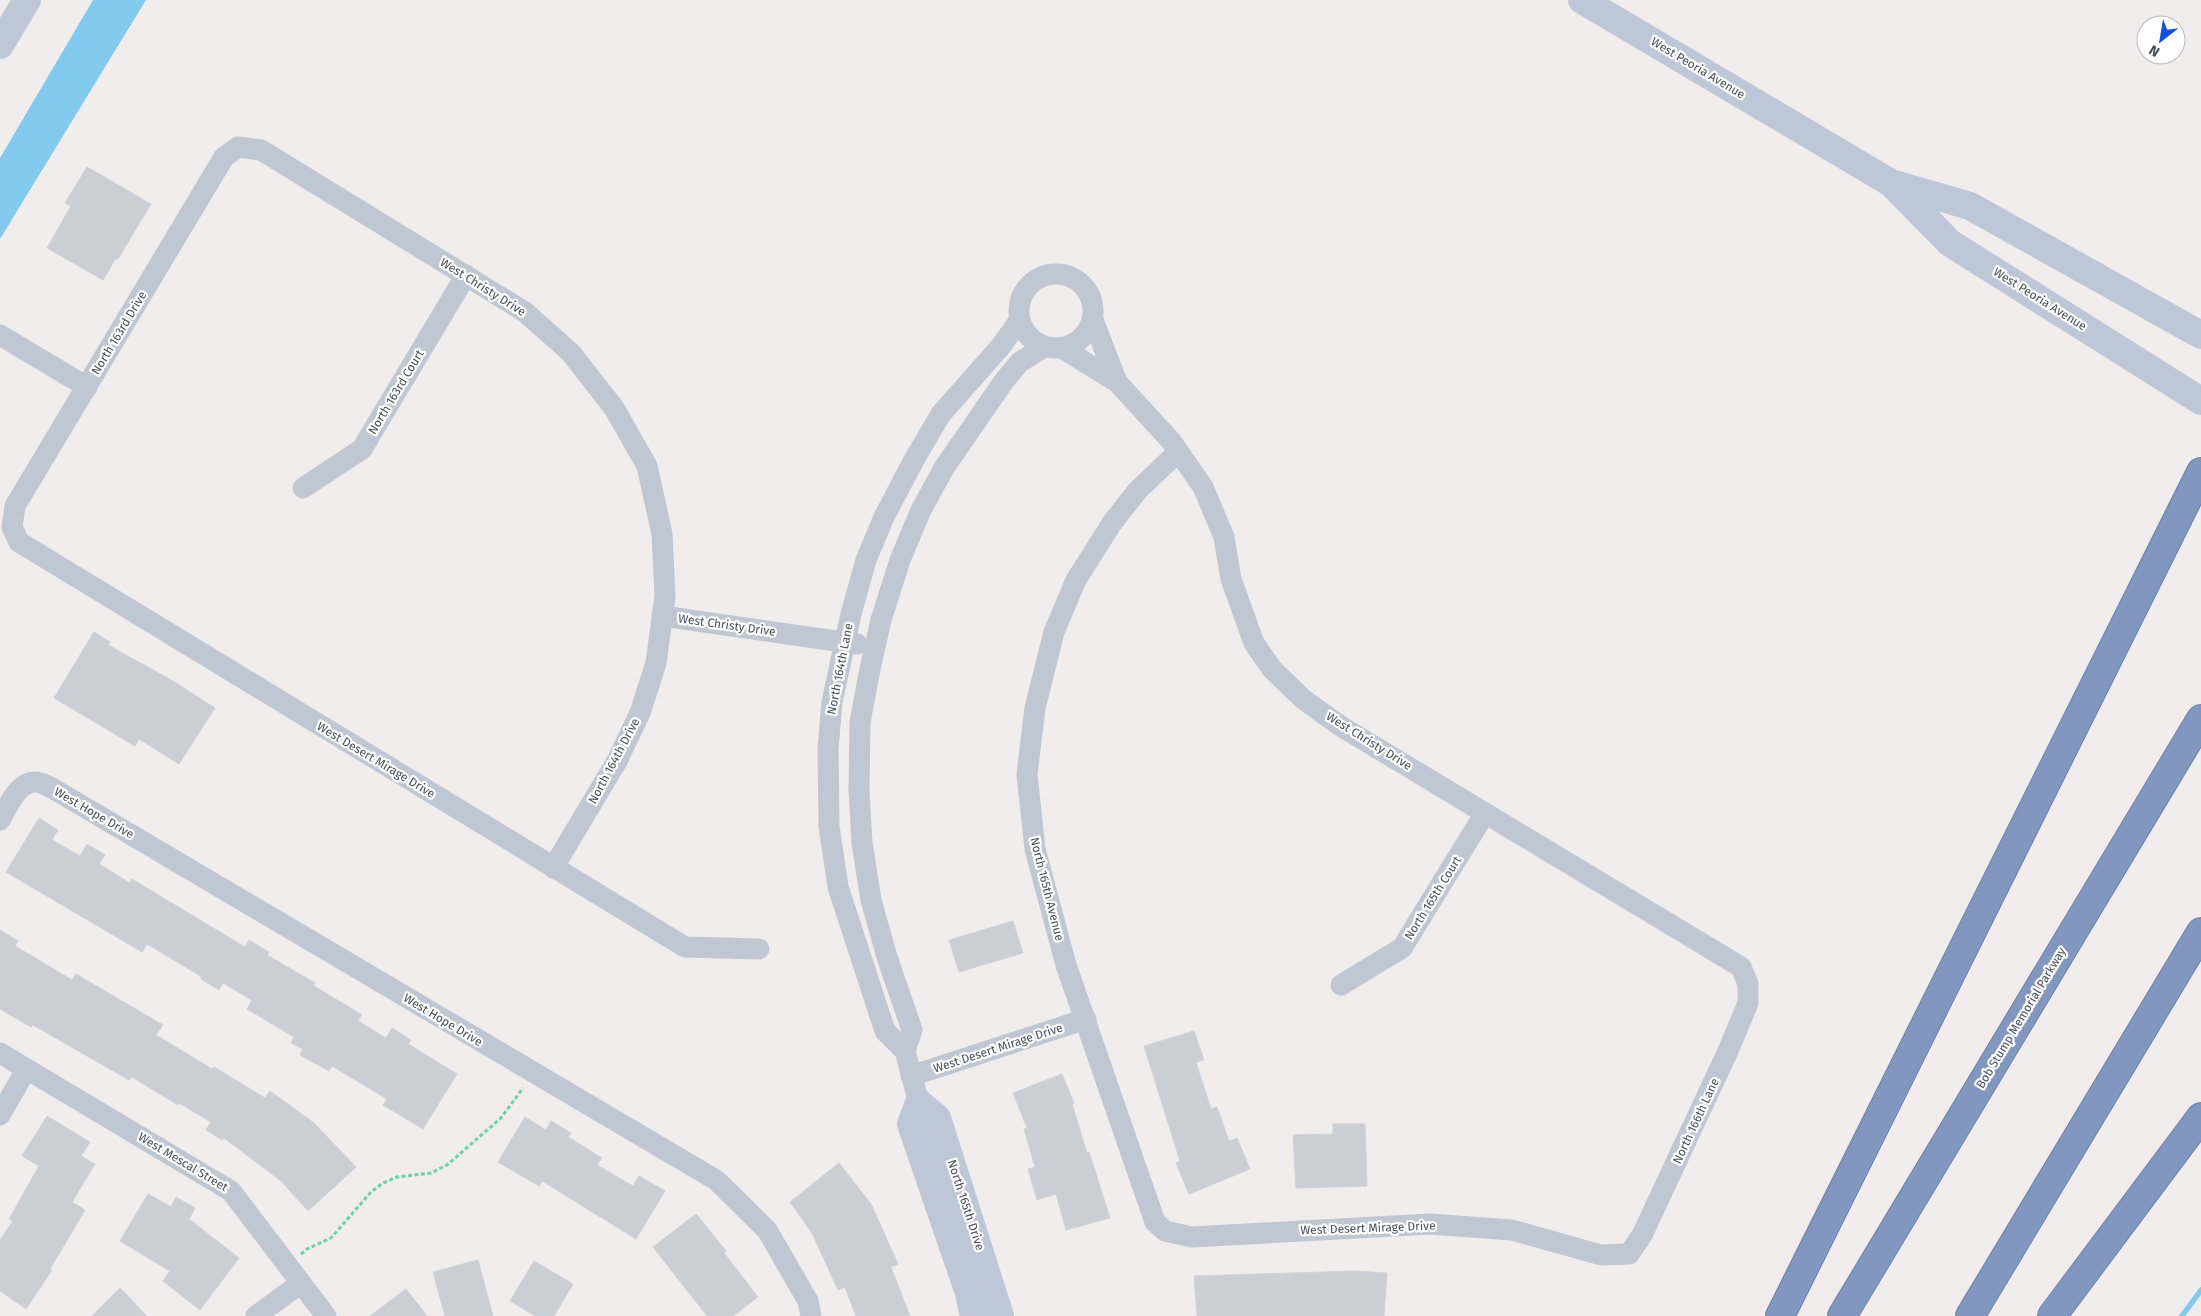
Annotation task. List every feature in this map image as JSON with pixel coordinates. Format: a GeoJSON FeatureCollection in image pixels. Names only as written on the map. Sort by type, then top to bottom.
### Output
{"type":"FeatureCollection","features":[{"type":"Feature","properties":{"kind":"highway"},"geometry":{"type":"LineString","coordinates":[[1780,1316],[2201,472]]}},
{"type":"Feature","properties":{"kind":"highway","name":"Bob Stump Memorial Parkway"},"geometry":{"type":"LineString","coordinates":[[1842,1316],[2201,719]]}},
{"type":"Feature","properties":{"kind":"highway"},"geometry":{"type":"LineString","coordinates":[[1970,1316],[2201,932]]}},
{"type":"Feature","properties":{"kind":"highway"},"geometry":{"type":"LineString","coordinates":[[2052,1316],[2201,1117]]}},
{"type":"Feature","properties":{"kind":"main road"},"geometry":{"type":"LineString","coordinates":[[0,45],[27,0]]}},
{"type":"Feature","properties":{"kind":"main road","name":"West Peoria Avenue"},"geometry":{"type":"LineString","coordinates":[[1582,0],[1891,182],[1970,206],[2201,335]]}},
{"type":"Feature","properties":{"kind":"main road","name":"West Peoria Avenue"},"geometry":{"type":"LineString","coordinates":[[1891,182],[1950,243],[2201,401]]}},
{"type":"Feature","properties":{"kind":"main road","name":"North 165th Drive"},"geometry":{"type":"LineString","coordinates":[[974,1316],[969,1293],[911,1124],[919,1103],[937,1118],[1000,1316]]}},
{"type":"Feature","properties":{"kind":"street","name":"West Christy Drive"},"geometry":{"type":"LineString","coordinates":[[238,147],[262,150],[466,275],[525,312],[571,353],[614,408],[647,466],[662,534],[665,596],[662,616],[875,646]]}},
{"type":"Feature","properties":{"kind":"street","name":"North 163rd Drive"},"geometry":{"type":"LineString","coordinates":[[12,526],[16,506],[224,157],[238,147]]}},
{"type":"Feature","properties":{"kind":"street"},"geometry":{"type":"LineString","coordinates":[[1048,274],[1060,274],[1077,281],[1090,295],[1093,307],[1093,320],[1117,382],[1053,347],[1033,341],[1025,332],[1020,321],[1018,309],[1021,297],[1027,286],[1048,274]]}},
{"type":"Feature","properties":{"kind":"street","name":"North 163rd Court"},"geometry":{"type":"LineString","coordinates":[[303,488],[362,449],[466,275]]}},
{"type":"Feature","properties":{"kind":"street"},"geometry":{"type":"LineString","coordinates":[[919,1103],[905,1051],[912,1030],[887,957],[871,900],[862,843],[859,790],[860,722],[875,646],[900,560],[921,510],[944,468],[1004,381],[1020,362],[1053,347],[1079,341],[1088,331],[1093,320]]}},
{"type":"Feature","properties":{"kind":"street","name":"North 164th Lane"},"geometry":{"type":"LineString","coordinates":[[905,1051],[885,1031],[838,887],[830,835],[828,750],[832,702],[866,560],[884,517],[915,458],[942,414],[1020,321]]}},
{"type":"Feature","properties":{"kind":"street"},"geometry":{"type":"LineString","coordinates":[[0,335],[87,387]]}},
{"type":"Feature","properties":{"kind":"street","name":"West Christy Drive"},"geometry":{"type":"LineString","coordinates":[[1117,382],[1178,452],[1203,488],[1224,537],[1231,579],[1254,644],[1272,668],[1304,699],[1342,727],[1742,968],[1748,984]]}},
{"type":"Feature","properties":{"kind":"street","name":"North 165th Avenue"},"geometry":{"type":"LineString","coordinates":[[1165,1231],[1155,1222],[1066,964],[1035,849],[1027,774],[1035,708],[1054,632],[1076,580],[1112,523],[1138,490],[1178,452]]}},
{"type":"Feature","properties":{"kind":"street","name":"West Desert Mirage Drive"},"geometry":{"type":"LineString","coordinates":[[12,526],[19,542],[685,948],[760,949]]}},
{"type":"Feature","properties":{"kind":"street","name":"North 164th Drive"},"geometry":{"type":"LineString","coordinates":[[553,868],[617,762],[640,713],[656,663],[662,616]]}},
{"type":"Feature","properties":{"kind":"street","name":"West Hope Drive"},"geometry":{"type":"LineString","coordinates":[[0,820],[14,796],[24,785],[37,782],[52,788],[716,1180],[767,1230],[809,1309]]}},
{"type":"Feature","properties":{"kind":"street","name":"North 165th Court"},"geometry":{"type":"LineString","coordinates":[[1341,985],[1402,948],[1485,813]]}},
{"type":"Feature","properties":{"kind":"street","name":"North 166th Lane"},"geometry":{"type":"LineString","coordinates":[[1629,1254],[1642,1235],[1728,1052],[1748,1003],[1748,984]]}},
{"type":"Feature","properties":{"kind":"street","name":"West Desert Mirage Drive"},"geometry":{"type":"LineString","coordinates":[[911,1076],[1086,1019]]}},
{"type":"Feature","properties":{"kind":"street","name":"West Mescal Street"},"geometry":{"type":"LineString","coordinates":[[0,1053],[231,1191],[326,1316]]}},
{"type":"Feature","properties":{"kind":"street"},"geometry":{"type":"LineString","coordinates":[[0,1115],[26,1070]]}},
{"type":"Feature","properties":{"kind":"street","name":"West Desert Mirage Drive"},"geometry":{"type":"LineString","coordinates":[[1165,1231],[1192,1237],[1430,1224],[1512,1230],[1601,1255],[1629,1254]]}},
{"type":"Feature","properties":{"kind":"street"},"geometry":{"type":"LineString","coordinates":[[256,1316],[301,1283]]}},
{"type":"Feature","properties":{"kind":"path"},"geometry":{"type":"LineString","coordinates":[[287,1265],[307,1249],[331,1238],[371,1192],[383,1183],[397,1177],[431,1173],[447,1165],[501,1118],[514,1102],[532,1072]]}},
{"type":"Feature","properties":{"kind":"water"},"geometry":{"type":"Polygon","coordinates":[[[93,0],[146,0],[0,239],[0,158],[93,0]]]}},
{"type":"Feature","properties":{"kind":"building"},"geometry":{"type":"Polygon","coordinates":[[[87,167],[151,204],[103,280],[47,248],[71,206],[65,203],[87,167]]]}},
{"type":"Feature","properties":{"kind":"building"},"geometry":{"type":"Polygon","coordinates":[[[94,632],[110,642],[108,645],[173,681],[215,708],[179,764],[139,739],[135,746],[54,698],[94,632]]]}},
{"type":"Feature","properties":{"kind":"building"},"geometry":{"type":"Polygon","coordinates":[[[39,818],[58,830],[52,840],[80,856],[87,844],[105,855],[99,864],[130,883],[132,879],[245,947],[249,940],[269,952],[267,955],[315,983],[314,986],[362,1015],[358,1021],[386,1038],[392,1028],[411,1040],[408,1044],[457,1074],[423,1129],[383,1105],[387,1099],[332,1066],[329,1071],[300,1055],[303,1049],[291,1043],[294,1037],[247,1009],[252,1000],[223,983],[219,990],[201,979],[202,977],[147,944],[142,952],[6,872],[39,818]]]}},
{"type":"Feature","properties":{"kind":"building"},"geometry":{"type":"Polygon","coordinates":[[[1013,921],[1023,953],[959,972],[949,940],[1013,921]]]}},
{"type":"Feature","properties":{"kind":"building"},"geometry":{"type":"Polygon","coordinates":[[[0,930],[18,941],[15,946],[72,980],[76,974],[163,1025],[156,1035],[212,1069],[214,1067],[265,1098],[270,1091],[314,1123],[356,1167],[308,1211],[281,1181],[224,1138],[222,1140],[206,1130],[211,1122],[179,1103],[178,1105],[132,1077],[129,1080],[33,1025],[31,1027],[0,1009],[0,930]]]}},
{"type":"Feature","properties":{"kind":"building"},"geometry":{"type":"Polygon","coordinates":[[[1194,1031],[1204,1060],[1196,1062],[1211,1109],[1217,1107],[1229,1141],[1237,1138],[1250,1169],[1189,1194],[1176,1163],[1180,1161],[1144,1046],[1194,1031]]]}},
{"type":"Feature","properties":{"kind":"building"},"geometry":{"type":"Polygon","coordinates":[[[1062,1074],[1074,1103],[1072,1104],[1087,1153],[1089,1152],[1110,1218],[1066,1230],[1056,1194],[1037,1200],[1028,1169],[1035,1167],[1024,1129],[1027,1128],[1013,1093],[1062,1074]]]}},
{"type":"Feature","properties":{"kind":"building"},"geometry":{"type":"Polygon","coordinates":[[[47,1116],[90,1142],[81,1156],[95,1164],[72,1202],[85,1210],[50,1269],[52,1270],[26,1309],[0,1291],[0,1240],[13,1221],[9,1219],[39,1166],[22,1156],[47,1116]]]}},
{"type":"Feature","properties":{"kind":"building"},"geometry":{"type":"Polygon","coordinates":[[[525,1117],[546,1130],[551,1121],[571,1133],[568,1137],[602,1158],[597,1165],[633,1186],[639,1176],[665,1191],[636,1239],[542,1181],[539,1186],[498,1162],[525,1117]]]}},
{"type":"Feature","properties":{"kind":"building"},"geometry":{"type":"Polygon","coordinates":[[[1333,1124],[1365,1124],[1367,1186],[1296,1188],[1293,1135],[1333,1134],[1333,1124]]]}},
{"type":"Feature","properties":{"kind":"building"},"geometry":{"type":"Polygon","coordinates":[[[839,1163],[871,1204],[898,1264],[891,1267],[910,1316],[856,1316],[845,1287],[838,1290],[812,1233],[790,1202],[839,1163]]]}},
{"type":"Feature","properties":{"kind":"building"},"geometry":{"type":"Polygon","coordinates":[[[148,1194],[171,1207],[176,1197],[195,1208],[189,1219],[239,1258],[200,1310],[163,1281],[170,1271],[120,1241],[148,1194]]]}},
{"type":"Feature","properties":{"kind":"building"},"geometry":{"type":"Polygon","coordinates":[[[696,1214],[726,1251],[724,1253],[758,1297],[733,1316],[707,1316],[653,1247],[696,1214]]]}},
{"type":"Feature","properties":{"kind":"building"},"geometry":{"type":"Polygon","coordinates":[[[478,1260],[493,1316],[445,1316],[433,1272],[478,1260]]]}},
{"type":"Feature","properties":{"kind":"building"},"geometry":{"type":"Polygon","coordinates":[[[534,1261],[573,1284],[554,1316],[535,1316],[510,1301],[534,1261]]]}},
{"type":"Feature","properties":{"kind":"building"},"geometry":{"type":"Polygon","coordinates":[[[1356,1271],[1387,1273],[1384,1316],[1197,1316],[1194,1276],[1356,1271]]]}},
{"type":"Feature","properties":{"kind":"building"},"geometry":{"type":"Polygon","coordinates":[[[120,1288],[147,1316],[92,1316],[120,1288]]]}},
{"type":"Feature","properties":{"kind":"building"},"geometry":{"type":"Polygon","coordinates":[[[406,1289],[427,1316],[370,1316],[406,1289]]]}},
{"type":"Feature","properties":{"kind":"waterway"},"geometry":{"type":"LineString","coordinates":[[2182,1316],[2201,1290]]}}]}
